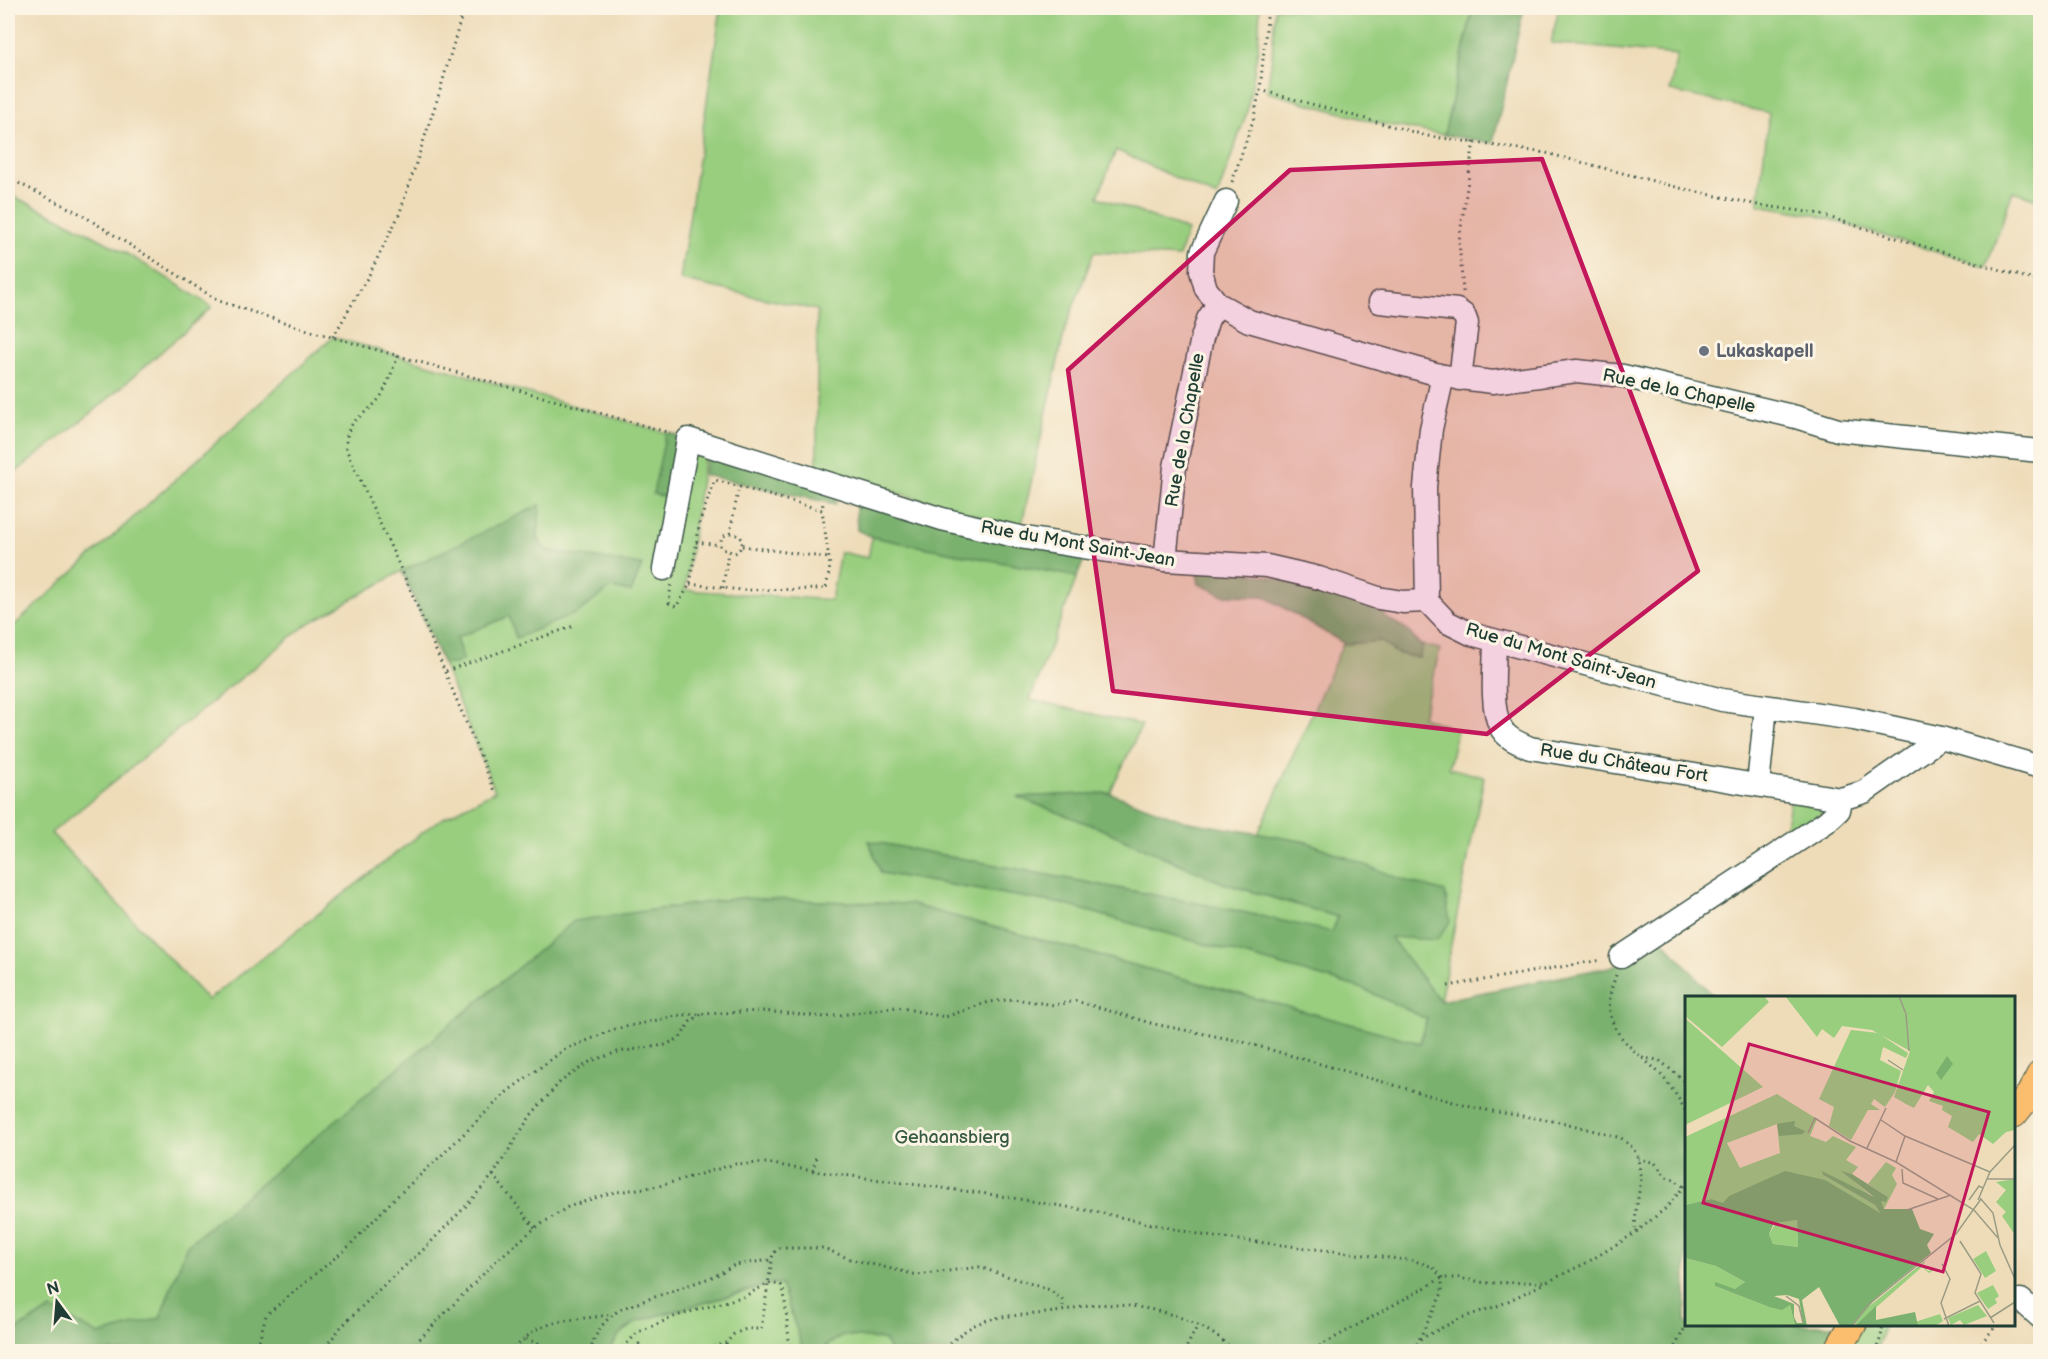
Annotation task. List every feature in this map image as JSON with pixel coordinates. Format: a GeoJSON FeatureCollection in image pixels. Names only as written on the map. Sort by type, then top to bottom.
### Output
{"type":"FeatureCollection","features":[{"type":"Feature","properties":{"kind":"main road"},"geometry":{"type":"LineString","coordinates":[[2015,1112],[2030,1094],[2040,1076]]}},
{"type":"Feature","properties":{"kind":"main road"},"geometry":{"type":"LineString","coordinates":[[1837,1352],[1852,1326]]}},
{"type":"Feature","properties":{"kind":"street"},"geometry":{"type":"LineString","coordinates":[[1218,304],[1206,289],[1201,271],[1202,252],[1226,201]]}},
{"type":"Feature","properties":{"kind":"street"},"geometry":{"type":"LineString","coordinates":[[1380,302],[1457,310],[1464,315],[1467,322],[1452,377],[1431,429],[1425,487],[1427,601]]}},
{"type":"Feature","properties":{"kind":"street","name":"Rue de la Chapelle"},"geometry":{"type":"LineString","coordinates":[[1165,560],[1175,467],[1202,338],[1208,319],[1218,304],[1249,321],[1452,377],[1493,382],[1577,371],[1623,376],[1796,417],[1838,430],[2040,451]]}},
{"type":"Feature","properties":{"kind":"street","name":"Rue du Mont Saint-Jean"},"geometry":{"type":"LineString","coordinates":[[664,569],[688,439],[942,519],[1019,537],[1165,560],[1267,566],[1318,578],[1378,598],[1402,602],[1427,601],[1447,622],[1471,634],[1495,641],[1722,700],[1854,719],[1941,738],[2040,767]]}},
{"type":"Feature","properties":{"kind":"street","name":"Rue du Château Fort"},"geometry":{"type":"LineString","coordinates":[[1495,641],[1495,708],[1500,728],[1512,740],[1530,748],[1841,799]]}},
{"type":"Feature","properties":{"kind":"street"},"geometry":{"type":"LineString","coordinates":[[1758,785],[1766,707]]}},
{"type":"Feature","properties":{"kind":"street"},"geometry":{"type":"LineString","coordinates":[[1621,957],[1826,822],[1839,810],[1841,799],[1864,792],[1941,738]]}},
{"type":"Feature","properties":{"kind":"street"},"geometry":{"type":"LineString","coordinates":[[2021,1300],[2040,1317]]}},
{"type":"Feature","properties":{"kind":"path"},"geometry":{"type":"LineString","coordinates":[[333,337],[369,275],[399,215],[438,97],[464,8]]}},
{"type":"Feature","properties":{"kind":"path"},"geometry":{"type":"LineString","coordinates":[[1226,201],[1253,121],[1260,90],[1268,8]]}},
{"type":"Feature","properties":{"kind":"path"},"geometry":{"type":"LineString","coordinates":[[1260,90],[1428,136],[1546,153],[1680,188],[1758,205],[1815,213],[2040,282]]}},
{"type":"Feature","properties":{"kind":"path"},"geometry":{"type":"LineString","coordinates":[[1464,315],[1460,241],[1474,141]]}},
{"type":"Feature","properties":{"kind":"path"},"geometry":{"type":"LineString","coordinates":[[8,178],[79,213],[116,234],[219,301],[243,311],[666,432]]}},
{"type":"Feature","properties":{"kind":"path"},"geometry":{"type":"LineString","coordinates":[[398,356],[381,396],[351,424],[345,436],[346,449],[406,579],[495,791]]}},
{"type":"Feature","properties":{"kind":"path"},"geometry":{"type":"LineString","coordinates":[[669,603],[676,607],[690,584],[700,521],[715,480],[822,510]]}},
{"type":"Feature","properties":{"kind":"path"},"geometry":{"type":"LineString","coordinates":[[690,584],[741,590],[826,589],[830,566],[822,510],[825,483]]}},
{"type":"Feature","properties":{"kind":"path"},"geometry":{"type":"LineString","coordinates":[[730,534],[739,486]]}},
{"type":"Feature","properties":{"kind":"path"},"geometry":{"type":"LineString","coordinates":[[696,542],[720,545],[728,552],[735,553],[743,542],[740,536],[730,534],[722,537],[720,545]]}},
{"type":"Feature","properties":{"kind":"path"},"geometry":{"type":"LineString","coordinates":[[742,546],[829,558]]}},
{"type":"Feature","properties":{"kind":"path"},"geometry":{"type":"LineString","coordinates":[[723,588],[728,552]]}},
{"type":"Feature","properties":{"kind":"path"},"geometry":{"type":"LineString","coordinates":[[446,671],[574,626]]}},
{"type":"Feature","properties":{"kind":"path"},"geometry":{"type":"LineString","coordinates":[[1448,986],[1621,957],[1609,999],[1613,1021],[1621,1037],[1640,1058],[1662,1076],[1685,1110]]}},
{"type":"Feature","properties":{"kind":"path"},"geometry":{"type":"LineString","coordinates":[[256,1352],[266,1315],[347,1248],[393,1200],[508,1091],[564,1050],[604,1033],[681,1015],[704,1013],[762,1011],[826,1017],[897,1007],[945,1017],[989,1002],[1014,999],[1055,1005],[1076,1001],[1155,1024],[1240,1041],[1474,1108],[1564,1123],[1621,1138],[1633,1148],[1638,1158],[1641,1179],[1635,1233]]}},
{"type":"Feature","properties":{"kind":"path"},"geometry":{"type":"LineString","coordinates":[[322,1352],[340,1328],[423,1251],[466,1206],[493,1175],[531,1115],[560,1082],[591,1061],[618,1052],[665,1045],[680,1038],[690,1022],[704,1013]]}},
{"type":"Feature","properties":{"kind":"path"},"geometry":{"type":"LineString","coordinates":[[1640,1058],[1659,1060],[1685,1081]]}},
{"type":"Feature","properties":{"kind":"path"},"geometry":{"type":"LineString","coordinates":[[813,1171],[816,1156]]}},
{"type":"Feature","properties":{"kind":"path"},"geometry":{"type":"LineString","coordinates":[[1638,1158],[1655,1163],[1666,1177],[1685,1185]]}},
{"type":"Feature","properties":{"kind":"path"},"geometry":{"type":"LineString","coordinates":[[407,1352],[496,1261],[535,1228],[568,1207],[610,1193],[659,1186],[735,1164],[767,1163],[1006,1196],[1096,1212],[1207,1236],[1415,1261],[1433,1267],[1442,1278],[1442,1293],[1413,1352]]}},
{"type":"Feature","properties":{"kind":"path"},"geometry":{"type":"LineString","coordinates":[[493,1175],[535,1228]]}},
{"type":"Feature","properties":{"kind":"path"},"geometry":{"type":"LineString","coordinates":[[1420,1339],[1461,1318],[1500,1305],[1588,1262],[1635,1233],[1666,1208],[1685,1187]]}},
{"type":"Feature","properties":{"kind":"path"},"geometry":{"type":"LineString","coordinates":[[696,1352],[726,1343],[734,1334],[746,1329],[761,1329],[771,1260],[773,1253],[780,1248],[824,1248],[850,1258],[917,1275],[979,1267],[1050,1290],[1062,1300],[1064,1310]]}},
{"type":"Feature","properties":{"kind":"path"},"geometry":{"type":"LineString","coordinates":[[511,1351],[534,1331],[558,1322],[610,1315],[623,1308],[715,1276],[734,1265],[771,1260]]}},
{"type":"Feature","properties":{"kind":"path"},"geometry":{"type":"LineString","coordinates":[[1309,1352],[1442,1278],[1459,1278],[1486,1283],[1547,1282]]}},
{"type":"Feature","properties":{"kind":"path"},"geometry":{"type":"LineString","coordinates":[[619,1352],[638,1332],[676,1316],[745,1296],[769,1283],[781,1285],[784,1292],[789,1339],[794,1352]]}},
{"type":"Feature","properties":{"kind":"path"},"geometry":{"type":"LineString","coordinates":[[942,1352],[969,1326],[987,1319],[1064,1310],[1086,1305],[1120,1304],[1161,1312],[1198,1325],[1228,1345],[1234,1352]]}},
{"type":"Feature","properties":{"kind":"path"},"geometry":{"type":"LineString","coordinates":[[590,1352],[594,1337],[610,1315]]}},
{"type":"Feature","properties":{"kind":"path"},"geometry":{"type":"LineString","coordinates":[[1184,1352],[1198,1325]]}},
{"type":"Feature","properties":{"kind":"path"},"geometry":{"type":"LineString","coordinates":[[1672,1352],[1687,1326]]}},
{"type":"Feature","properties":{"kind":"path"},"geometry":{"type":"LineString","coordinates":[[1875,1352],[1883,1326]]}},
{"type":"Feature","properties":{"kind":"path"},"geometry":{"type":"LineString","coordinates":[[1973,1352],[1996,1326]]}},
{"type":"Feature","properties":{"kind":"path"},"geometry":{"type":"LineString","coordinates":[[526,1339],[538,1343],[543,1352]]}},
{"type":"Feature","properties":{"kind":"path"},"geometry":{"type":"LineString","coordinates":[[726,1343],[729,1352]]}},
{"type":"Feature","properties":{"kind":"path"},"geometry":{"type":"LineString","coordinates":[[629,1352],[639,1344],[643,1352]]}},
{"type":"Feature","properties":{"kind":"highlighted area"},"geometry":{"type":"Polygon","coordinates":[[[1542,159],[1698,571],[1487,734],[1113,691],[1068,370],[1290,170],[1542,159]]]}},
{"type":"Feature","properties":{"kind":"green space"},"geometry":{"type":"Polygon","coordinates":[[[721,8],[1260,8],[1258,49],[1247,112],[1217,197],[1116,150],[1098,197],[1187,230],[1179,257],[1094,252],[1065,329],[1021,528],[817,470],[817,310],[680,280],[721,8]]]}},
{"type":"Feature","properties":{"kind":"green space"},"geometry":{"type":"Polygon","coordinates":[[[1275,8],[1473,8],[1444,135],[1377,123],[1267,92],[1275,8]]]}},
{"type":"Feature","properties":{"kind":"green space"},"geometry":{"type":"Polygon","coordinates":[[[1473,8],[1524,8],[1493,143],[1444,135],[1473,8]]]}},
{"type":"Feature","properties":{"kind":"green space"},"geometry":{"type":"Polygon","coordinates":[[[1559,8],[2040,8],[2040,200],[2013,191],[1986,267],[1812,214],[1758,205],[1769,113],[1670,91],[1677,55],[1551,43],[1559,8]]]}},
{"type":"Feature","properties":{"kind":"green space"},"geometry":{"type":"Polygon","coordinates":[[[8,194],[112,246],[163,275],[212,307],[94,411],[8,478],[8,194]]]}},
{"type":"Feature","properties":{"kind":"green space"},"geometry":{"type":"Polygon","coordinates":[[[333,337],[706,444],[685,590],[831,600],[840,552],[868,558],[872,537],[1077,577],[1030,700],[1142,725],[1110,793],[1019,797],[1097,827],[1223,883],[1338,917],[1332,933],[1233,910],[869,841],[881,873],[1063,904],[1361,988],[1427,1019],[1420,1043],[909,904],[187,1245],[160,1318],[99,1335],[51,1309],[8,1335],[8,631],[333,337]],[[402,571],[306,625],[51,833],[208,1000],[436,822],[495,791],[402,571]]]}},
{"type":"Feature","properties":{"kind":"green space"},"geometry":{"type":"Polygon","coordinates":[[[666,432],[683,437],[671,498],[653,494],[666,432]]]}},
{"type":"Feature","properties":{"kind":"green space"},"geometry":{"type":"Polygon","coordinates":[[[707,453],[834,489],[836,504],[704,475],[707,453]]]}},
{"type":"Feature","properties":{"kind":"green space"},"geometry":{"type":"Polygon","coordinates":[[[855,492],[1088,549],[1077,577],[872,537],[857,530],[855,492]]]}},
{"type":"Feature","properties":{"kind":"green space"},"geometry":{"type":"Polygon","coordinates":[[[540,505],[538,538],[545,550],[642,565],[631,592],[611,588],[577,613],[516,638],[509,616],[456,638],[463,659],[455,664],[443,664],[402,571],[540,505]]]}},
{"type":"Feature","properties":{"kind":"green space"},"geometry":{"type":"Polygon","coordinates":[[[1195,562],[1378,598],[1386,618],[1405,628],[1422,647],[1419,658],[1396,653],[1381,641],[1345,644],[1264,596],[1223,595],[1199,584],[1195,562]]]}},
{"type":"Feature","properties":{"kind":"green space"},"geometry":{"type":"Polygon","coordinates":[[[1350,628],[1440,649],[1422,717],[1457,730],[1449,768],[1484,777],[1440,1001],[1389,937],[1445,892],[1403,880],[1307,842],[1258,834],[1350,628]]]}},
{"type":"Feature","properties":{"kind":"green space","name":"Gehaansbierg"},"geometry":{"type":"Polygon","coordinates":[[[1110,793],[1184,821],[1307,842],[1403,880],[1445,892],[1450,922],[1437,940],[1390,937],[1440,1001],[1619,965],[1661,938],[1713,996],[1685,996],[1685,1326],[1852,1326],[1837,1352],[891,1352],[884,1340],[842,1335],[826,1346],[828,1351],[804,1352],[784,1292],[781,1285],[775,1283],[638,1321],[619,1335],[609,1351],[8,1352],[8,1335],[51,1309],[99,1335],[160,1318],[187,1245],[574,921],[738,898],[909,904],[1420,1043],[1427,1019],[1361,988],[1063,904],[881,873],[869,841],[1233,910],[1332,932],[1338,917],[1223,883],[1097,827],[1017,797],[1110,793]]]}},
{"type":"Feature","properties":{"kind":"green space"},"geometry":{"type":"Polygon","coordinates":[[[1791,797],[1821,801],[1827,809],[1783,843],[1791,797]]]}},
{"type":"Feature","properties":{"kind":"green space"},"geometry":{"type":"Polygon","coordinates":[[[769,1283],[781,1285],[804,1351],[609,1352],[619,1335],[638,1321],[752,1290],[769,1283]]]}},
{"type":"Feature","properties":{"kind":"green space"},"geometry":{"type":"Polygon","coordinates":[[[1852,1326],[1883,1326],[1875,1351],[1837,1352],[1852,1326]]]}},
{"type":"Feature","properties":{"kind":"green space"},"geometry":{"type":"Polygon","coordinates":[[[842,1335],[884,1340],[891,1351],[828,1351],[826,1347],[842,1335]]]}},
{"type":"Feature","properties":{"kind":"place","name":"Lukaskapell"},"geometry":{"type":"Point","coordinates":[1704,351]}}]}
